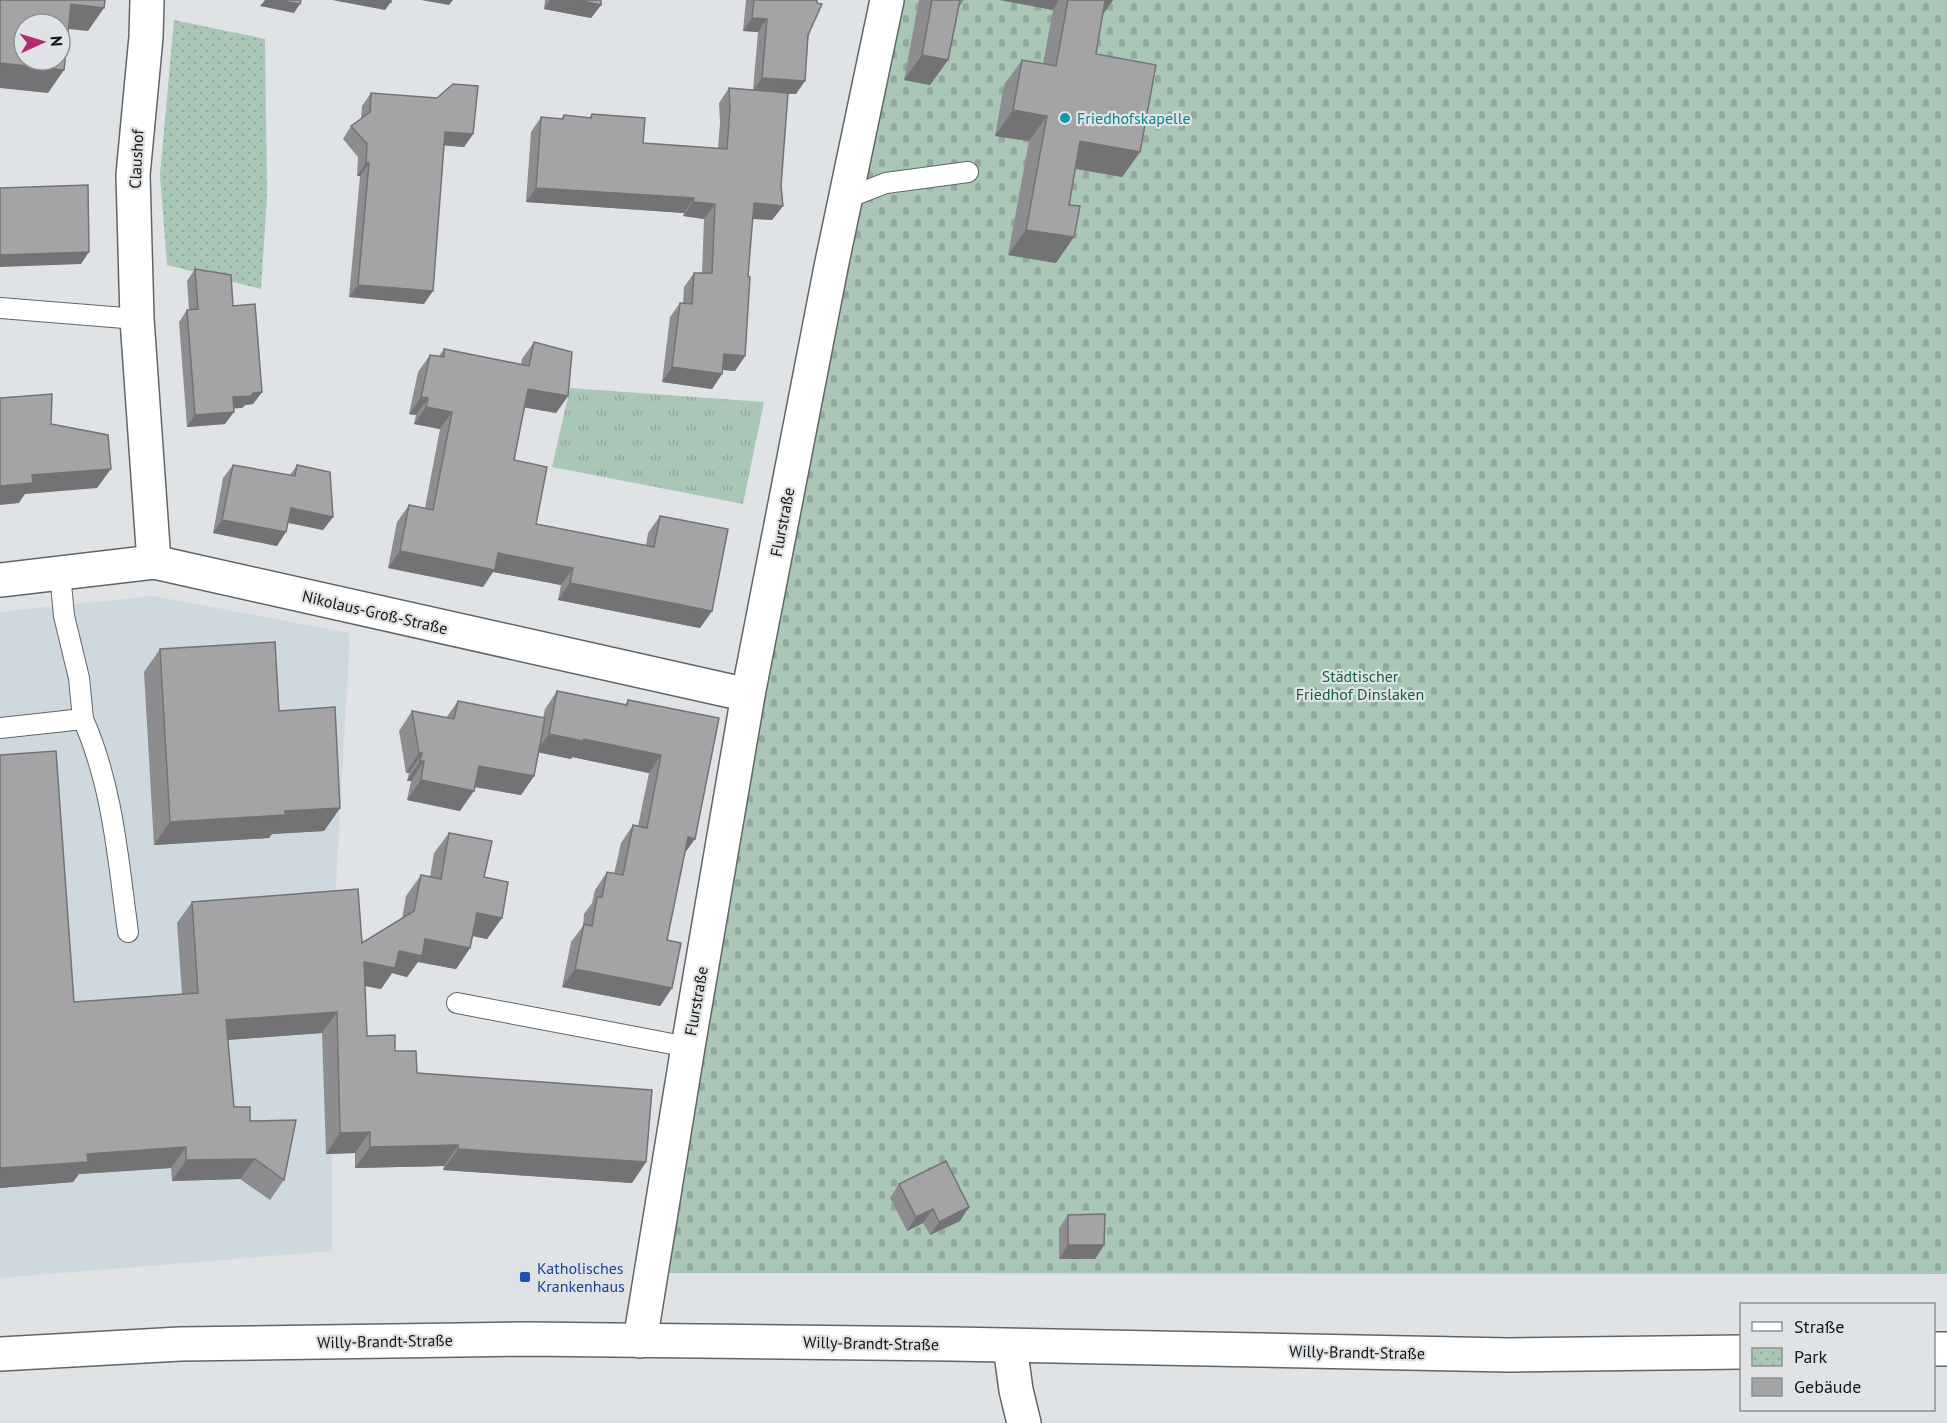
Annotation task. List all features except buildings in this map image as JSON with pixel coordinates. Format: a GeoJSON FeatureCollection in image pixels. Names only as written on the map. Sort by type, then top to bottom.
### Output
{"type":"FeatureCollection","features":[{"type":"Feature","properties":{"kind":"street","name":"Claushof"},"geometry":{"type":"LineString","coordinates":[[147,0],[146,37],[133,175],[136,319],[154,562]]}},
{"type":"Feature","properties":{"kind":"street","name":"Flurstraße"},"geometry":{"type":"LineString","coordinates":[[640,1341],[748,695],[831,267],[886,0]]}},
{"type":"Feature","properties":{"kind":"street","name":"Nikolaus-Groß-Straße"},"geometry":{"type":"LineString","coordinates":[[0,580],[154,562],[748,695]]}},
{"type":"Feature","properties":{"kind":"street","name":"Willy-Brandt-Straße"},"geometry":{"type":"LineString","coordinates":[[0,1354],[180,1344],[526,1339],[1508,1355],[1740,1352]]}},
{"type":"Feature","properties":{"kind":"street"},"geometry":{"type":"LineString","coordinates":[[1010,1346],[1016,1390],[1024,1423]]}},
{"type":"Feature","properties":{"kind":"lane"},"geometry":{"type":"LineString","coordinates":[[847,198],[886,183],[968,172]]}},
{"type":"Feature","properties":{"kind":"lane"},"geometry":{"type":"LineString","coordinates":[[0,308],[136,319]]}},
{"type":"Feature","properties":{"kind":"lane"},"geometry":{"type":"LineString","coordinates":[[60,573],[64,616],[79,678],[83,719],[94,744],[111,805],[128,932]]}},
{"type":"Feature","properties":{"kind":"lane"},"geometry":{"type":"LineString","coordinates":[[0,728],[83,719]]}},
{"type":"Feature","properties":{"kind":"lane","name":"Flurstraße"},"geometry":{"type":"LineString","coordinates":[[458,1003],[688,1047]]}},
{"type":"Feature","properties":{"kind":"shaded area"},"geometry":{"type":"Polygon","coordinates":[[[153,596],[350,633],[331,974],[332,1251],[0,1278],[0,612],[153,596]]]}},
{"type":"Feature","properties":{"kind":"green space","name":"Städtischer Friedhof Dinslaken"},"geometry":{"type":"Polygon","coordinates":[[[898,0],[1947,0],[1947,1274],[659,1273],[762,698],[898,0]]]}},
{"type":"Feature","properties":{"kind":"green space"},"geometry":{"type":"Polygon","coordinates":[[[174,20],[265,39],[267,196],[261,289],[167,265],[160,175],[174,20]]]}},
{"type":"Feature","properties":{"kind":"green space"},"geometry":{"type":"Polygon","coordinates":[[[570,388],[764,402],[743,504],[552,467],[570,388]]]}},
{"type":"Feature","properties":{"kind":"place","name":"Friedhofskapelle"},"geometry":{"type":"Point","coordinates":[1065,118]}},
{"type":"Feature","properties":{"kind":"place","name":"Katholisches Krankenhaus"},"geometry":{"type":"Point","coordinates":[525,1277]}}]}
